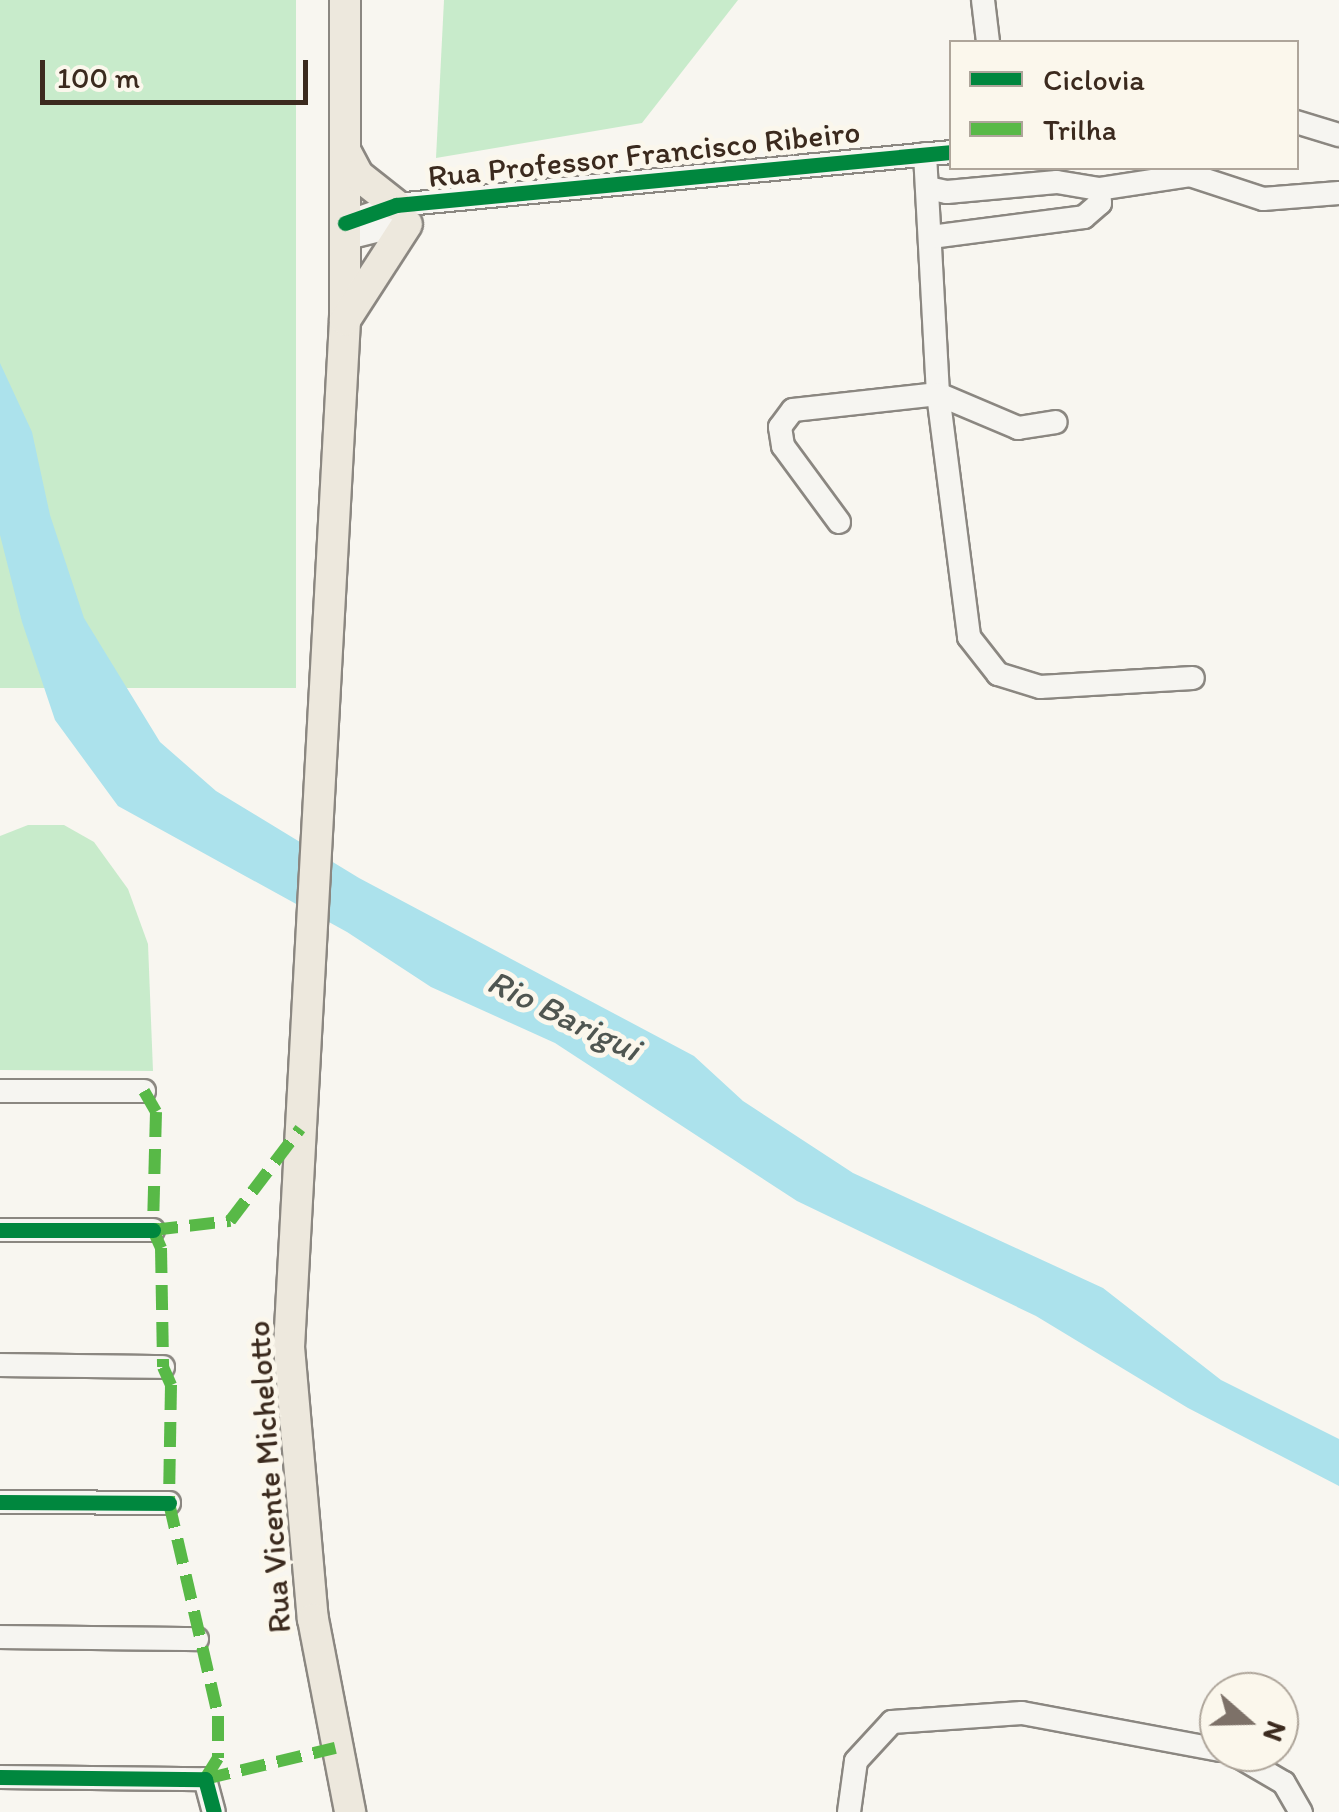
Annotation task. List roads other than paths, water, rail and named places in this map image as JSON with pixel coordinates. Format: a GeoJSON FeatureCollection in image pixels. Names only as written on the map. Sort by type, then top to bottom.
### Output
{"type":"FeatureCollection","features":[{"type":"Feature","properties":{"kind":"main road","name":"Rua Vicente Michelotto"},"geometry":{"type":"LineString","coordinates":[[345,0],[346,320],[310,953],[291,1396],[313,1619],[350,1812]]}},
{"type":"Feature","properties":{"kind":"main road"},"geometry":{"type":"LineString","coordinates":[[346,320],[402,215],[358,175],[347,154]]}},
{"type":"Feature","properties":{"kind":"street"},"geometry":{"type":"LineString","coordinates":[[983,0],[988,40]]}},
{"type":"Feature","properties":{"kind":"street"},"geometry":{"type":"LineString","coordinates":[[1299,123],[1339,135]]}},
{"type":"Feature","properties":{"kind":"street","name":"Rua Professor Francisco Ribeiro"},"geometry":{"type":"LineString","coordinates":[[345,231],[435,203],[949,152]]}},
{"type":"Feature","properties":{"kind":"street"},"geometry":{"type":"LineString","coordinates":[[926,154],[938,394],[968,637],[998,674],[1040,687],[1193,678]]}},
{"type":"Feature","properties":{"kind":"street"},"geometry":{"type":"LineString","coordinates":[[928,188],[946,192],[1057,182],[1100,189],[1190,175],[1263,199],[1339,193]]}},
{"type":"Feature","properties":{"kind":"street"},"geometry":{"type":"LineString","coordinates":[[931,237],[1084,218],[1100,204],[1100,189]]}},
{"type":"Feature","properties":{"kind":"street"},"geometry":{"type":"LineString","coordinates":[[839,522],[783,446],[780,427],[793,410],[938,394],[1018,428],[1056,422]]}},
{"type":"Feature","properties":{"kind":"street"},"geometry":{"type":"LineString","coordinates":[[0,1090],[144,1091]]}},
{"type":"Feature","properties":{"kind":"street"},"geometry":{"type":"LineString","coordinates":[[0,1230],[154,1230]]}},
{"type":"Feature","properties":{"kind":"street"},"geometry":{"type":"LineString","coordinates":[[0,1365],[164,1367]]}},
{"type":"Feature","properties":{"kind":"street"},"geometry":{"type":"LineString","coordinates":[[0,1502],[169,1504]]}},
{"type":"Feature","properties":{"kind":"street"},"geometry":{"type":"LineString","coordinates":[[0,1637],[197,1639]]}},
{"type":"Feature","properties":{"kind":"street"},"geometry":{"type":"LineString","coordinates":[[849,1812],[856,1761],[892,1722],[1022,1713],[1199,1746]]}},
{"type":"Feature","properties":{"kind":"street"},"geometry":{"type":"LineString","coordinates":[[1265,1772],[1284,1783],[1302,1812]]}},
{"type":"Feature","properties":{"kind":"street"},"geometry":{"type":"LineString","coordinates":[[0,1777],[205,1779],[214,1812]]}},
{"type":"Feature","properties":{"kind":"water","name":"Rio Barigui"},"geometry":{"type":"Polygon","coordinates":[[[0,363],[32,432],[50,515],[84,618],[160,742],[216,791],[359,878],[694,1056],[743,1101],[853,1173],[1103,1288],[1221,1380],[1339,1439],[1339,1486],[1188,1408],[1036,1316],[797,1201],[555,1043],[431,987],[347,932],[118,806],[55,720],[22,622],[0,535],[0,363]]]}}]}
